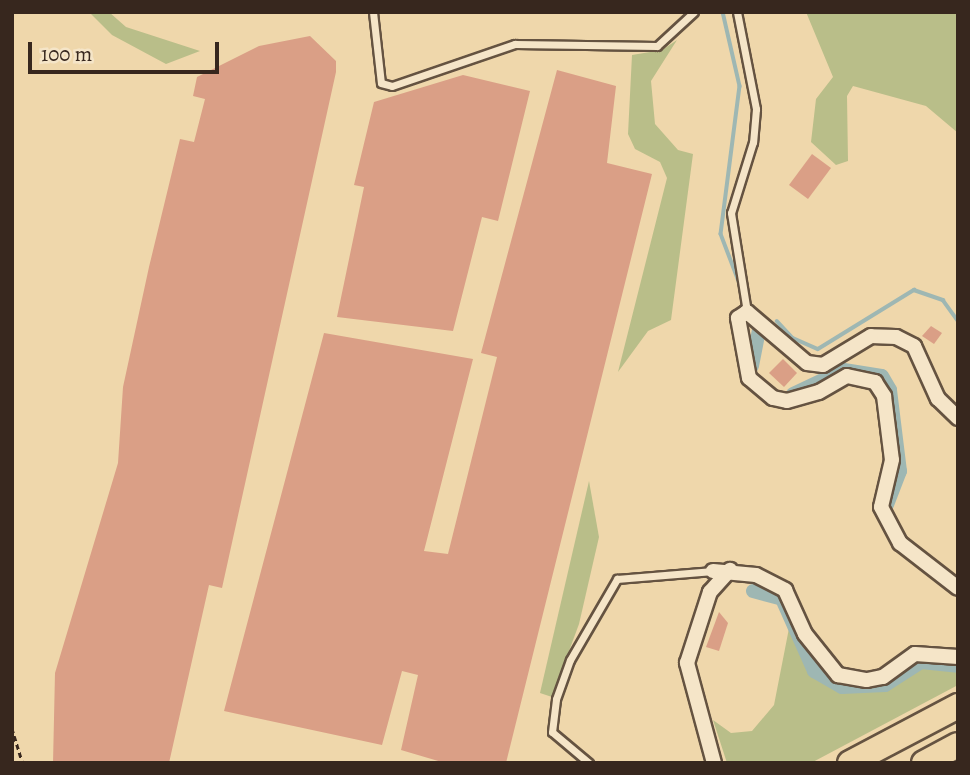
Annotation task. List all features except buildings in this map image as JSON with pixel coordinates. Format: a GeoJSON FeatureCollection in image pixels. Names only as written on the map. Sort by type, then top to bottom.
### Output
{"type":"FeatureCollection","features":[{"type":"Feature","properties":{"kind":"highway"},"geometry":{"type":"LineString","coordinates":[[850,763],[958,706]]}},
{"type":"Feature","properties":{"kind":"highway"},"geometry":{"type":"LineString","coordinates":[[925,763],[958,745]]}},
{"type":"Feature","properties":{"kind":"street"},"geometry":{"type":"LineString","coordinates":[[958,418],[938,399],[914,346],[895,337],[871,336],[823,365],[807,363],[747,312],[735,327],[749,378],[760,391],[787,401],[847,376],[875,382],[884,396],[892,460],[881,507],[900,542],[958,588]]}},
{"type":"Feature","properties":{"kind":"street"},"geometry":{"type":"LineString","coordinates":[[714,763],[687,663],[710,592],[730,570]]}},
{"type":"Feature","properties":{"kind":"street"},"geometry":{"type":"LineString","coordinates":[[713,571],[730,570],[785,590],[805,634],[838,674],[867,680],[883,677],[915,654],[958,657]]}},
{"type":"Feature","properties":{"kind":"lane"},"geometry":{"type":"LineString","coordinates":[[373,12],[381,83],[392,86],[527,42],[657,46],[694,12]]}},
{"type":"Feature","properties":{"kind":"lane"},"geometry":{"type":"LineString","coordinates":[[737,12],[756,109],[753,142],[731,213],[747,312]]}},
{"type":"Feature","properties":{"kind":"lane"},"geometry":{"type":"LineString","coordinates":[[589,763],[552,732],[570,660],[604,599],[617,579],[713,571]]}},
{"type":"Feature","properties":{"kind":"path"},"geometry":{"type":"LineString","coordinates":[[12,728],[23,763]]}},
{"type":"Feature","properties":{"kind":"green space"},"geometry":{"type":"Polygon","coordinates":[[[89,12],[109,12],[126,27],[200,51],[166,64],[112,35],[89,12]]]}},
{"type":"Feature","properties":{"kind":"green space"},"geometry":{"type":"Polygon","coordinates":[[[806,12],[958,12],[958,133],[926,106],[853,86],[847,96],[848,161],[836,165],[811,142],[816,99],[833,77],[806,12]]]}},
{"type":"Feature","properties":{"kind":"green space"},"geometry":{"type":"Polygon","coordinates":[[[677,40],[651,81],[655,124],[678,150],[693,154],[671,320],[648,331],[618,372],[667,178],[660,162],[635,149],[628,134],[632,55],[662,50],[677,40]]]}},
{"type":"Feature","properties":{"kind":"green space"},"geometry":{"type":"Polygon","coordinates":[[[589,481],[599,537],[579,624],[552,697],[540,693],[589,481]]]}},
{"type":"Feature","properties":{"kind":"green space"},"geometry":{"type":"Polygon","coordinates":[[[791,618],[813,665],[841,684],[863,686],[916,660],[958,664],[958,685],[811,763],[727,763],[713,720],[731,733],[752,731],[774,705],[791,618]]]}},
{"type":"Feature","properties":{"kind":"waterway"},"geometry":{"type":"LineString","coordinates":[[723,12],[740,86],[721,234],[740,284]]}},
{"type":"Feature","properties":{"kind":"waterway"},"geometry":{"type":"LineString","coordinates":[[777,321],[793,338],[818,349],[914,290],[943,300],[958,321]]}},
{"type":"Feature","properties":{"kind":"waterway"},"geometry":{"type":"LineString","coordinates":[[752,366],[759,330]]}},
{"type":"Feature","properties":{"kind":"waterway"},"geometry":{"type":"LineString","coordinates":[[793,394],[844,370],[882,376],[890,390],[900,471],[887,505]]}},
{"type":"Feature","properties":{"kind":"waterway"},"geometry":{"type":"LineString","coordinates":[[753,591],[782,599],[814,671],[842,687],[885,685],[921,662],[958,666]]}}]}
